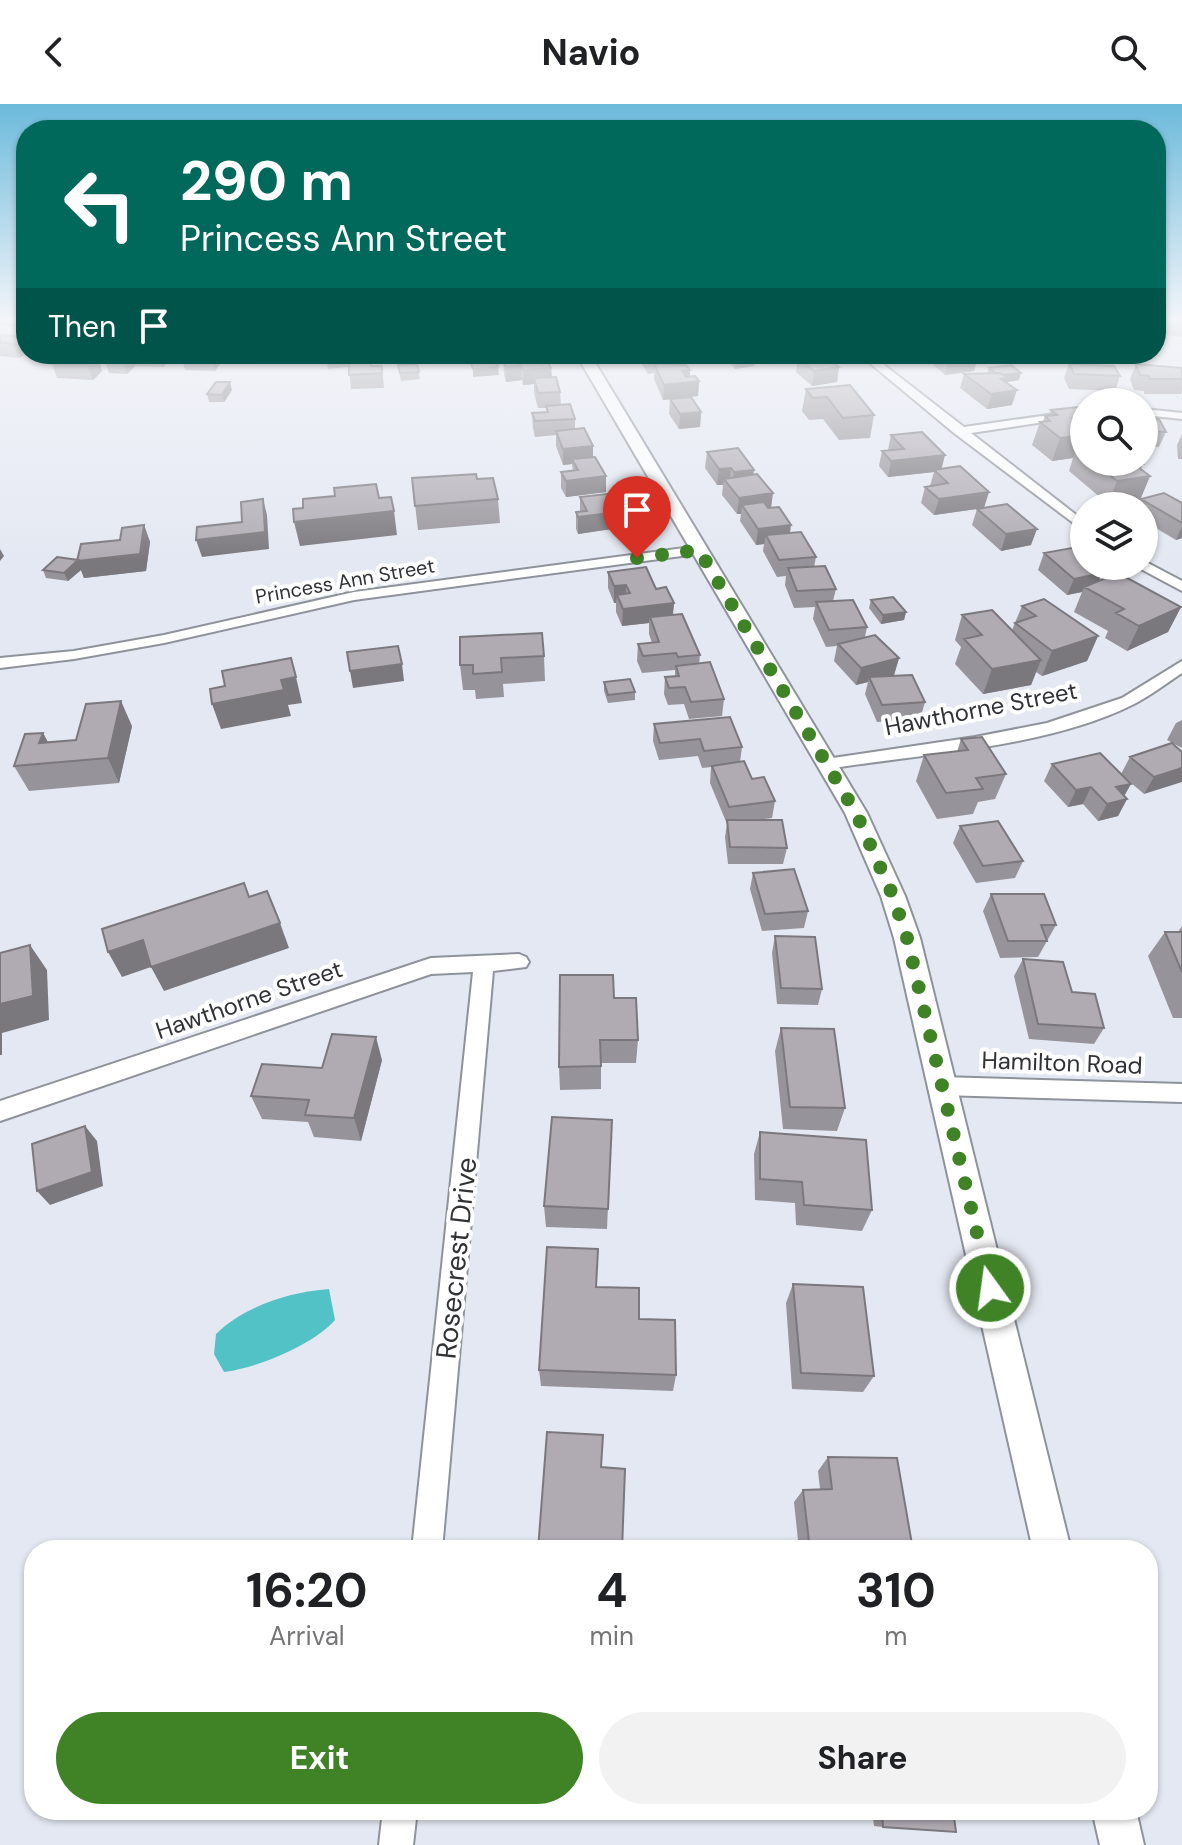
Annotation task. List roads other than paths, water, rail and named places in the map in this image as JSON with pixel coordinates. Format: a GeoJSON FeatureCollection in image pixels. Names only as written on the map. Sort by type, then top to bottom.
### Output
{"type":"FeatureCollection","features":[{"type":"Feature","properties":{"kind":"street"},"geometry":{"type":"LineString","coordinates":[[610,399],[856,813],[893,896],[907,938],[1050,1540]]}},
{"type":"Feature","properties":{"kind":"street"},"geometry":{"type":"LineString","coordinates":[[919,399],[1070,516]]}},
{"type":"Feature","properties":{"kind":"street"},"geometry":{"type":"LineString","coordinates":[[1158,413],[1182,416]]}},
{"type":"Feature","properties":{"kind":"street"},"geometry":{"type":"LineString","coordinates":[[958,431],[1070,415]]}},
{"type":"Feature","properties":{"kind":"street","name":"Princess Ann Street"},"geometry":{"type":"LineString","coordinates":[[0,663],[74,655],[164,639],[354,596],[699,550]]}},
{"type":"Feature","properties":{"kind":"street"},"geometry":{"type":"LineString","coordinates":[[1158,573],[1182,587]]}},
{"type":"Feature","properties":{"kind":"street","name":"Hawthorne Street"},"geometry":{"type":"LineString","coordinates":[[826,764],[1035,730],[1084,718],[1123,703],[1182,666]]}},
{"type":"Feature","properties":{"kind":"street","name":"Hawthorne Street"},"geometry":{"type":"LineString","coordinates":[[0,1111],[431,966],[519,962]]}},
{"type":"Feature","properties":{"kind":"street","name":"Rosecrest Drive"},"geometry":{"type":"LineString","coordinates":[[428,1540],[484,965]]}},
{"type":"Feature","properties":{"kind":"street","name":"Hamilton Road"},"geometry":{"type":"LineString","coordinates":[[941,1086],[1182,1093]]}},
{"type":"Feature","properties":{"kind":"street"},"geometry":{"type":"LineString","coordinates":[[396,1845],[399,1820]]}},
{"type":"Feature","properties":{"kind":"street"},"geometry":{"type":"LineString","coordinates":[[1116,1820],[1122,1845]]}},
{"type":"Feature","properties":{"kind":"water"},"geometry":{"type":"Polygon","coordinates":[[[329,1289],[335,1320],[326,1329],[284,1354],[224,1372],[214,1354],[216,1334],[228,1324],[268,1302],[329,1289]]]}}]}
